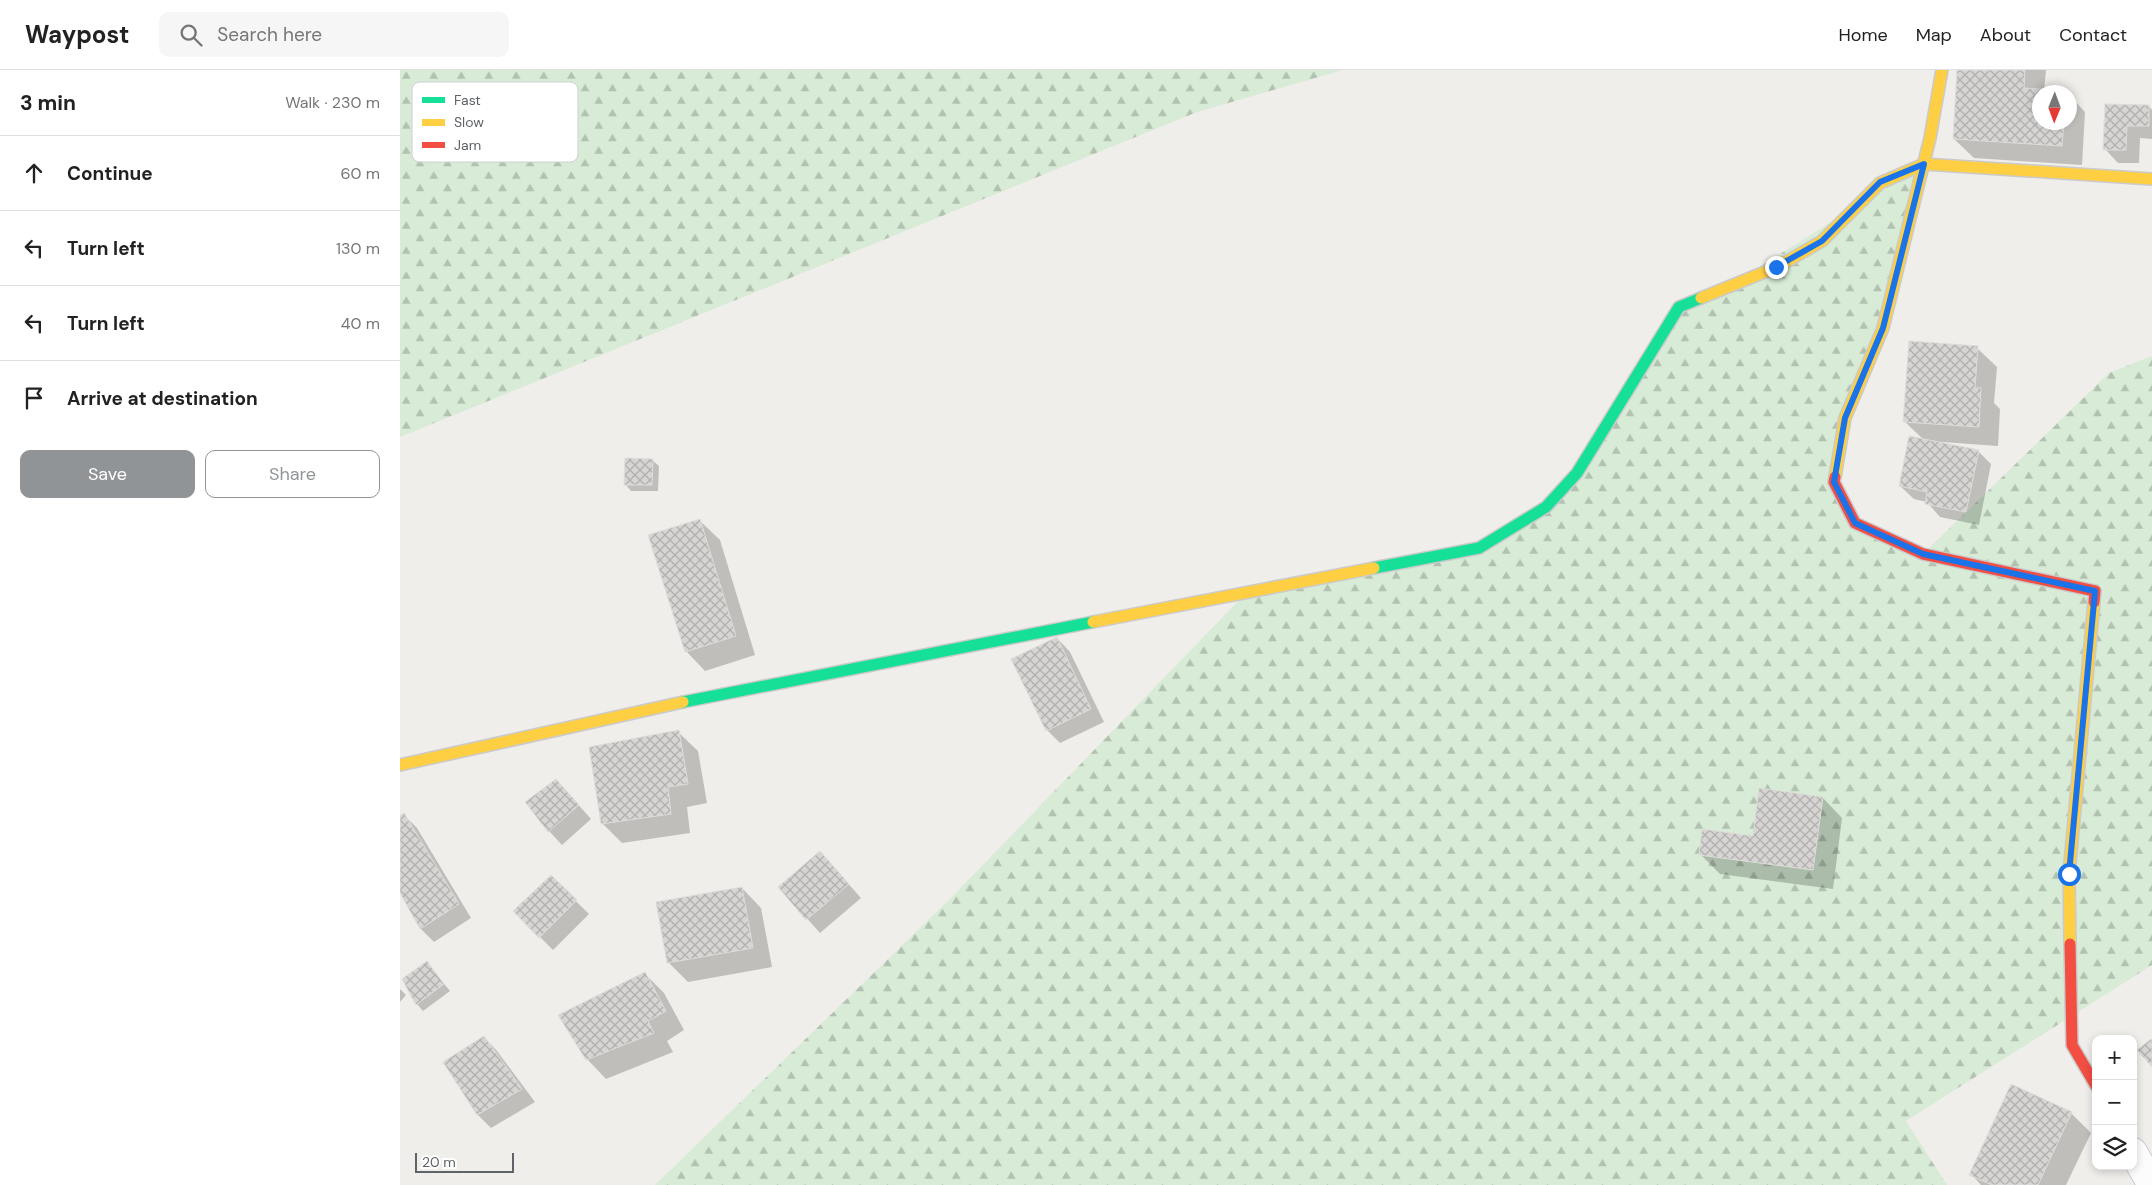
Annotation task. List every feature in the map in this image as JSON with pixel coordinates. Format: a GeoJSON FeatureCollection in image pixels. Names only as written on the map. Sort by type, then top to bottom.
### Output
{"type":"FeatureCollection","features":[{"type":"Feature","properties":{"kind":"street"},"geometry":{"type":"LineString","coordinates":[[1942,70],[1924,164],[1883,328],[1845,418],[1834,482],[1855,523],[1923,554],[2095,591],[2069,874],[2072,1045],[2092,1080]]}},
{"type":"Feature","properties":{"kind":"street"},"geometry":{"type":"LineString","coordinates":[[400,765],[703,697],[1479,548],[1546,508],[1577,473],[1679,307],[1776,267],[1822,241],[1880,182],[1924,164],[2152,179]]}},
{"type":"Feature","properties":{"kind":"street"},"geometry":{"type":"LineString","coordinates":[[2137,1159],[2152,1185]]}},
{"type":"Feature","properties":{"kind":"green space"},"geometry":{"type":"Polygon","coordinates":[[[400,70],[1343,70],[1197,112],[400,437],[400,70]]]}},
{"type":"Feature","properties":{"kind":"green space"},"geometry":{"type":"Polygon","coordinates":[[[1924,164],[1834,482],[1855,523],[1923,554],[2109,373],[2152,356],[2152,965],[1906,1121],[1947,1185],[655,1185],[950,899],[1247,592],[1479,548],[1546,507],[1679,307],[1721,291],[1924,164]]]}},
{"type":"Feature","properties":{"kind":"building"},"geometry":{"type":"Polygon","coordinates":[[[1957,70],[2025,70],[2024,88],[2032,89],[2032,130],[2063,130],[2062,146],[1953,139],[1957,70]]]}},
{"type":"Feature","properties":{"kind":"building"},"geometry":{"type":"Polygon","coordinates":[[[2105,104],[2149,105],[2149,126],[2127,126],[2126,150],[2103,150],[2105,104]]]}},
{"type":"Feature","properties":{"kind":"building"},"geometry":{"type":"Polygon","coordinates":[[[1909,341],[1978,346],[1975,388],[1981,388],[1979,427],[1903,422],[1909,341]]]}},
{"type":"Feature","properties":{"kind":"building"},"geometry":{"type":"Polygon","coordinates":[[[1909,436],[1979,450],[1966,512],[1925,504],[1927,492],[1899,486],[1909,436]]]}},
{"type":"Feature","properties":{"kind":"building"},"geometry":{"type":"Polygon","coordinates":[[[625,458],[653,459],[652,485],[624,485],[625,458]]]}},
{"type":"Feature","properties":{"kind":"building"},"geometry":{"type":"Polygon","coordinates":[[[700,519],[736,636],[685,652],[648,535],[700,519]]]}},
{"type":"Feature","properties":{"kind":"building"},"geometry":{"type":"Polygon","coordinates":[[[1057,637],[1091,709],[1046,731],[1011,659],[1057,637]]]}},
{"type":"Feature","properties":{"kind":"building"},"geometry":{"type":"Polygon","coordinates":[[[679,730],[688,784],[668,787],[671,814],[601,824],[589,747],[679,730]]]}},
{"type":"Feature","properties":{"kind":"building"},"geometry":{"type":"Polygon","coordinates":[[[556,779],[579,805],[548,832],[525,802],[556,779]]]}},
{"type":"Feature","properties":{"kind":"building"},"geometry":{"type":"Polygon","coordinates":[[[1759,788],[1823,797],[1813,870],[1699,855],[1702,829],[1753,836],[1759,788]]]}},
{"type":"Feature","properties":{"kind":"building"},"geometry":{"type":"Polygon","coordinates":[[[404,813],[459,904],[420,929],[400,893],[400,816],[404,813]]]}},
{"type":"Feature","properties":{"kind":"building"},"geometry":{"type":"Polygon","coordinates":[[[820,851],[849,884],[806,920],[778,887],[820,851]]]}},
{"type":"Feature","properties":{"kind":"building"},"geometry":{"type":"Polygon","coordinates":[[[551,875],[577,900],[539,938],[513,911],[551,875]]]}},
{"type":"Feature","properties":{"kind":"building"},"geometry":{"type":"Polygon","coordinates":[[[742,887],[753,948],[667,963],[656,902],[742,887]]]}},
{"type":"Feature","properties":{"kind":"building"},"geometry":{"type":"Polygon","coordinates":[[[427,961],[444,984],[416,1005],[402,979],[427,961]]]}},
{"type":"Feature","properties":{"kind":"building"},"geometry":{"type":"Polygon","coordinates":[[[645,972],[666,1011],[648,1021],[654,1033],[586,1060],[558,1015],[645,972]]]}},
{"type":"Feature","properties":{"kind":"building"},"geometry":{"type":"Polygon","coordinates":[[[484,1036],[522,1089],[477,1115],[443,1062],[484,1036]]]}},
{"type":"Feature","properties":{"kind":"building"},"geometry":{"type":"Polygon","coordinates":[[[2152,1040],[2152,1067],[2137,1050],[2152,1040]]]}},
{"type":"Feature","properties":{"kind":"building"},"geometry":{"type":"Polygon","coordinates":[[[2011,1084],[2072,1112],[2038,1185],[1992,1185],[1969,1175],[2011,1084]]]}},
{"type":"Feature","properties":{"kind":"traffic: fast"},"geometry":{"type":"LineString","coordinates":[[1374,568],[1479,548],[1546,507],[1577,473],[1679,307],[1701,298]]}},
{"type":"Feature","properties":{"kind":"traffic: fast"},"geometry":{"type":"LineString","coordinates":[[683,702],[1093,622]]}},
{"type":"Feature","properties":{"kind":"traffic: slow"},"geometry":{"type":"LineString","coordinates":[[1835,477],[1845,418],[1883,328],[1930,138],[1942,70]]}},
{"type":"Feature","properties":{"kind":"traffic: slow"},"geometry":{"type":"LineString","coordinates":[[1701,298],[1777,267],[1822,241],[1880,183],[1924,164],[2152,179]]}},
{"type":"Feature","properties":{"kind":"traffic: slow"},"geometry":{"type":"LineString","coordinates":[[1093,622],[1374,568]]}},
{"type":"Feature","properties":{"kind":"traffic: slow"},"geometry":{"type":"LineString","coordinates":[[2070,944],[2069,874],[2094,602]]}},
{"type":"Feature","properties":{"kind":"traffic: slow"},"geometry":{"type":"LineString","coordinates":[[400,765],[683,702]]}},
{"type":"Feature","properties":{"kind":"traffic: jam"},"geometry":{"type":"LineString","coordinates":[[1835,477],[1834,482],[1855,523],[1923,554],[2095,591],[2094,602]]}},
{"type":"Feature","properties":{"kind":"traffic: jam"},"geometry":{"type":"LineString","coordinates":[[2070,944],[2072,1045],[2092,1080]]}},
{"type":"Feature","properties":{"kind":"route"},"geometry":{"type":"LineString","coordinates":[[1776,267],[1822,241],[1880,182],[1924,164],[1883,328],[1845,418],[1834,482],[1855,523],[1923,554],[2095,591],[2069,874]]}}]}
